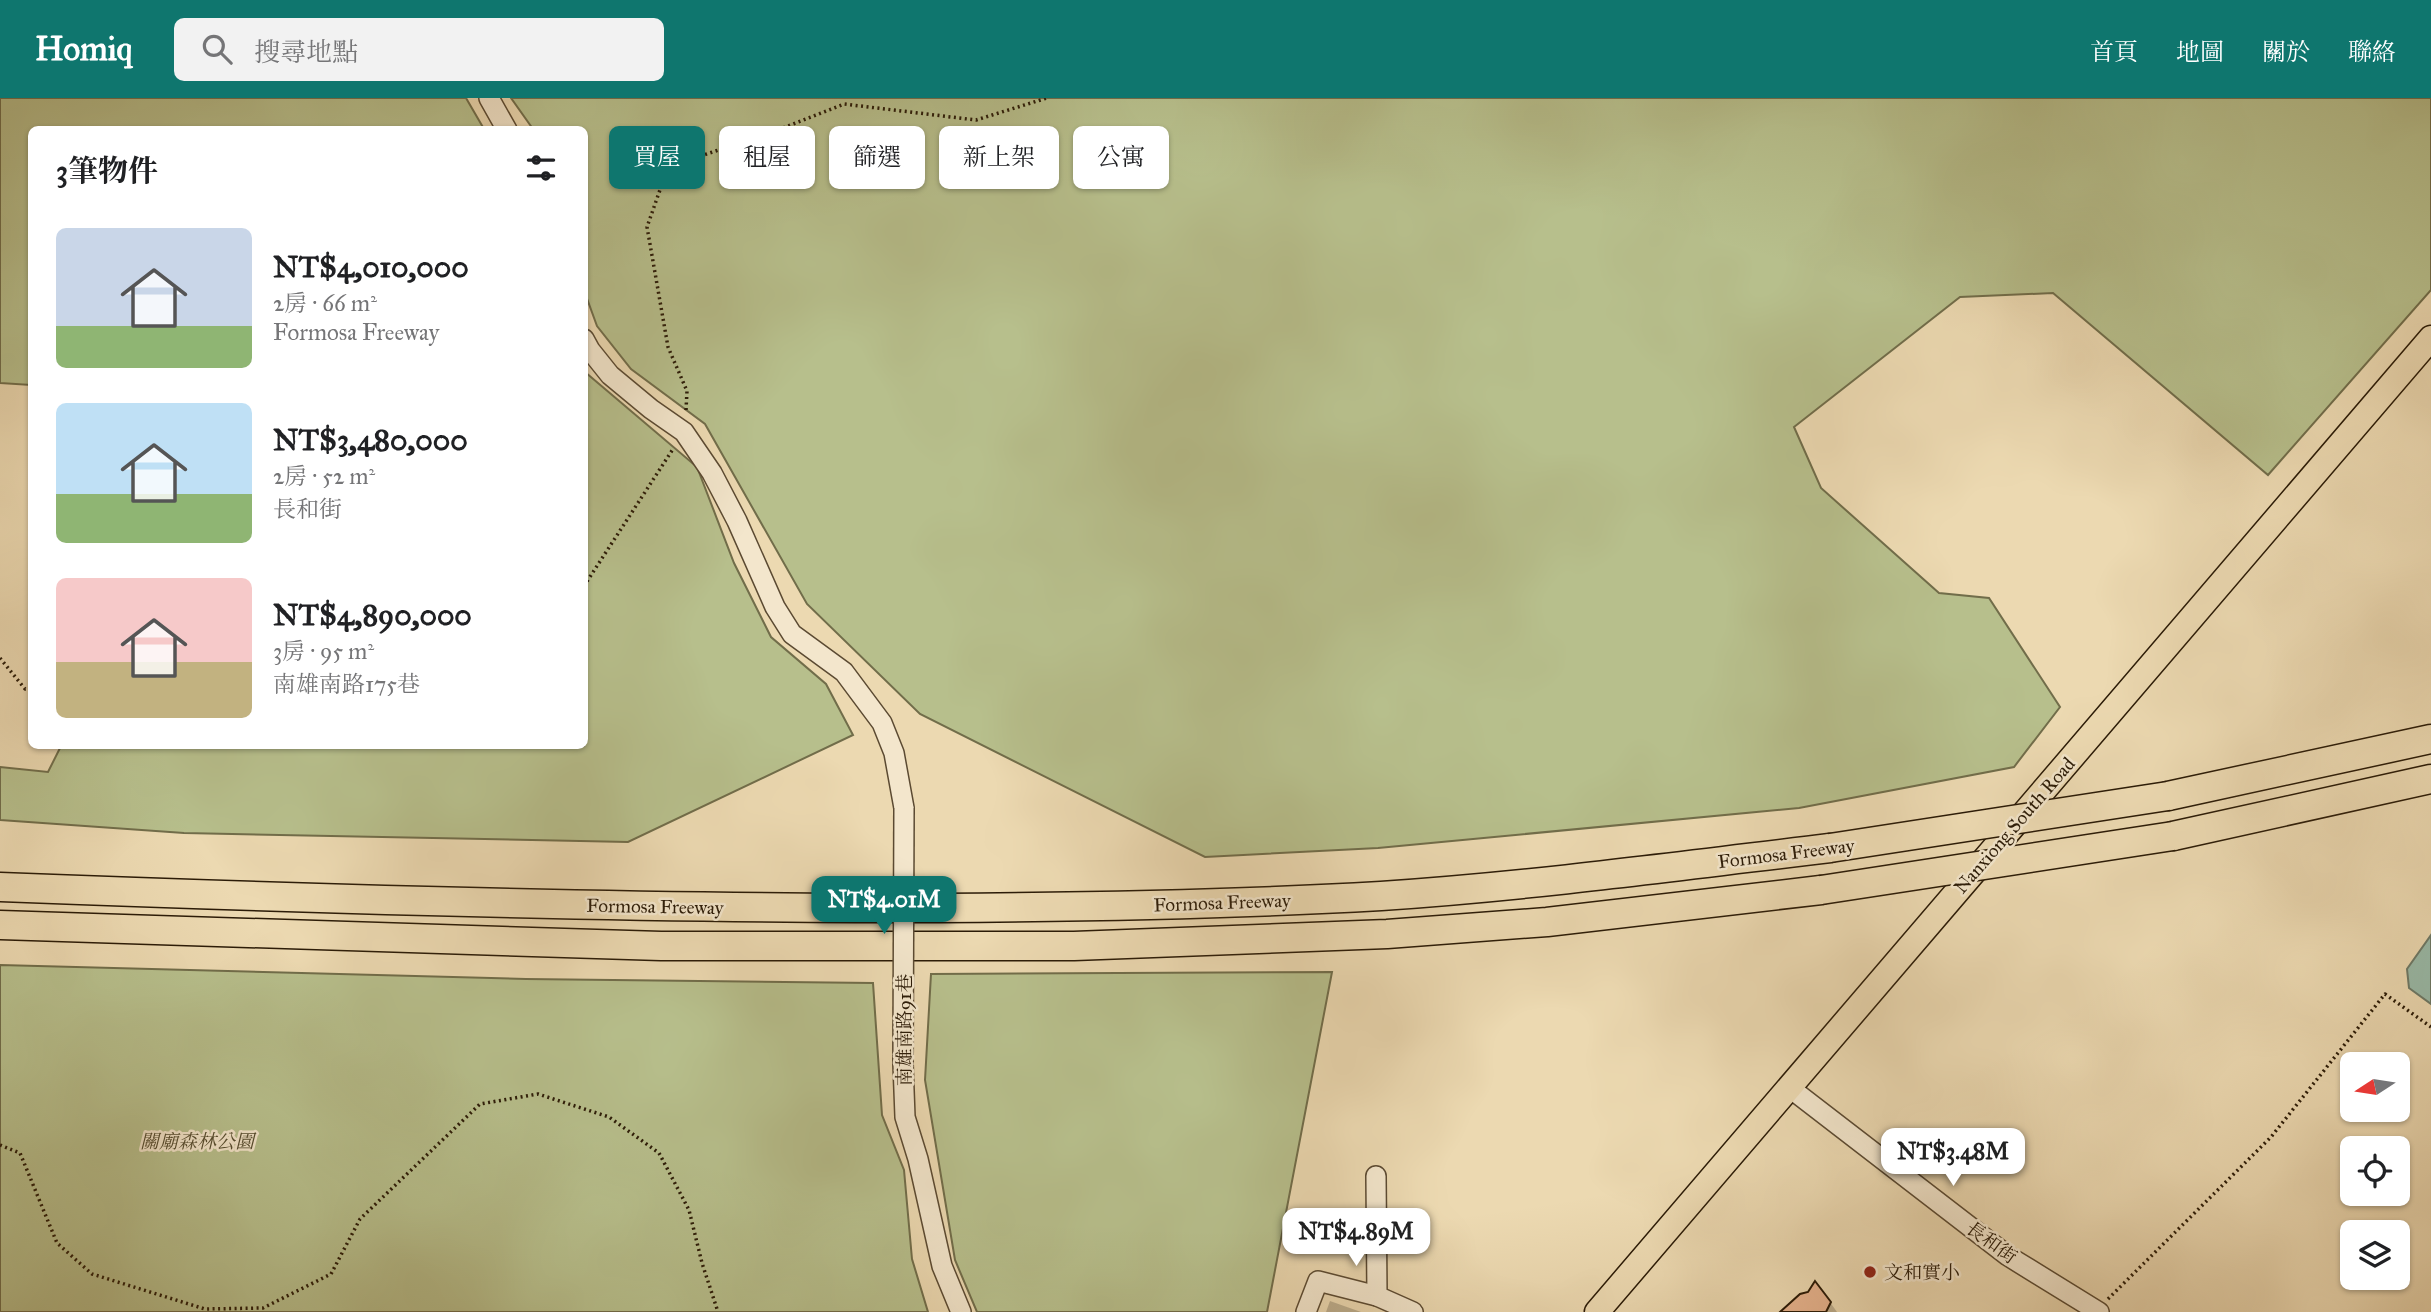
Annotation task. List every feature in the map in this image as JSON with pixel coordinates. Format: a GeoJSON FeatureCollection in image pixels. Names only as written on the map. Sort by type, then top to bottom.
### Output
{"type":"FeatureCollection","features":[{"type":"Feature","properties":{"kind":"highway","name":"Formosa Freeway"},"geometry":{"type":"LineString","coordinates":[[0,887],[395,902],[644,907],[1081,908],[1408,893],[1545,882],[1830,848],[2168,796],[2431,739]]}},
{"type":"Feature","properties":{"kind":"highway","name":"Formosa Freeway"},"geometry":{"type":"LineString","coordinates":[[0,925],[661,946],[1074,946],[1413,932],[1560,920],[1821,890],[2173,836],[2431,779]]}},
{"type":"Feature","properties":{"kind":"highway"},"geometry":{"type":"LineString","coordinates":[[0,944],[119,947],[168,929]]}},
{"type":"Feature","properties":{"kind":"main road","name":"Nanxiong South Road"},"geometry":{"type":"LineString","coordinates":[[1597,1312],[2431,338]]}},
{"type":"Feature","properties":{"kind":"street"},"geometry":{"type":"LineString","coordinates":[[489,98],[505,126]]}},
{"type":"Feature","properties":{"kind":"street"},"geometry":{"type":"LineString","coordinates":[[588,346],[610,375],[684,432]]}},
{"type":"Feature","properties":{"kind":"street","name":"南雄南路91巷"},"geometry":{"type":"LineString","coordinates":[[684,432],[712,473],[737,521],[775,607],[792,634],[844,672],[882,723],[894,753],[904,808],[905,1117],[918,1159],[942,1266],[961,1312]]}},
{"type":"Feature","properties":{"kind":"street","name":"長和街"},"geometry":{"type":"LineString","coordinates":[[1790,1088],[2008,1256],[2098,1311]]}},
{"type":"Feature","properties":{"kind":"street"},"geometry":{"type":"LineString","coordinates":[[1376,1176],[1377,1296]]}},
{"type":"Feature","properties":{"kind":"street"},"geometry":{"type":"LineString","coordinates":[[1306,1312],[1318,1281],[1377,1296],[1413,1312]]}},
{"type":"Feature","properties":{"kind":"path"},"geometry":{"type":"LineString","coordinates":[[588,580],[684,432],[687,391],[668,346],[647,227],[668,167],[775,131],[844,104],[976,120],[1047,98]]}},
{"type":"Feature","properties":{"kind":"path"},"geometry":{"type":"LineString","coordinates":[[0,657],[25,689],[28,688]]}},
{"type":"Feature","properties":{"kind":"path"},"geometry":{"type":"LineString","coordinates":[[2098,1311],[2271,1137],[2385,994],[2431,1027]]}},
{"type":"Feature","properties":{"kind":"path"},"geometry":{"type":"LineString","coordinates":[[0,1144],[20,1153],[57,1243],[92,1274],[205,1309],[263,1308],[331,1274],[360,1219],[480,1104],[538,1094],[608,1117],[659,1153],[689,1210],[718,1312]]}},
{"type":"Feature","properties":{"kind":"green space"},"geometry":{"type":"Polygon","coordinates":[[[0,98],[466,98],[482,126],[28,126],[28,385],[0,383],[0,98]]]}},
{"type":"Feature","properties":{"kind":"green space"},"geometry":{"type":"Polygon","coordinates":[[[511,98],[2431,98],[2431,290],[2268,475],[2053,293],[1960,297],[1794,427],[1821,488],[1939,593],[1989,598],[2060,707],[2014,767],[1799,808],[1378,848],[1205,857],[920,714],[807,604],[705,424],[631,369],[597,326],[588,301],[588,126],[531,126],[511,98]]]}},
{"type":"Feature","properties":{"kind":"green space"},"geometry":{"type":"Polygon","coordinates":[[[588,375],[697,467],[734,563],[771,637],[826,684],[853,735],[628,842],[184,833],[0,820],[0,767],[48,772],[60,749],[588,749],[588,375]]]}},
{"type":"Feature","properties":{"kind":"green space","name":"關廟森林公園"},"geometry":{"type":"Polygon","coordinates":[[[0,965],[526,979],[873,983],[882,1115],[904,1170],[912,1259],[928,1312],[0,1312],[0,965]]]}},
{"type":"Feature","properties":{"kind":"green space"},"geometry":{"type":"Polygon","coordinates":[[[1332,972],[1267,1312],[977,1312],[955,1260],[925,1080],[931,974],[1332,972]]]}},
{"type":"Feature","properties":{"kind":"shaded area"},"geometry":{"type":"Polygon","coordinates":[[[2431,935],[2431,1004],[2409,988],[2407,969],[2431,935]]]}},
{"type":"Feature","properties":{"kind":"building"},"geometry":{"type":"Polygon","coordinates":[[[1815,1281],[1831,1302],[1826,1312],[1780,1312],[1800,1294],[1808,1292],[1815,1281]]]}},
{"type":"Feature","properties":{"kind":"place","name":"文和實小"},"geometry":{"type":"Point","coordinates":[1870,1272]}}]}
